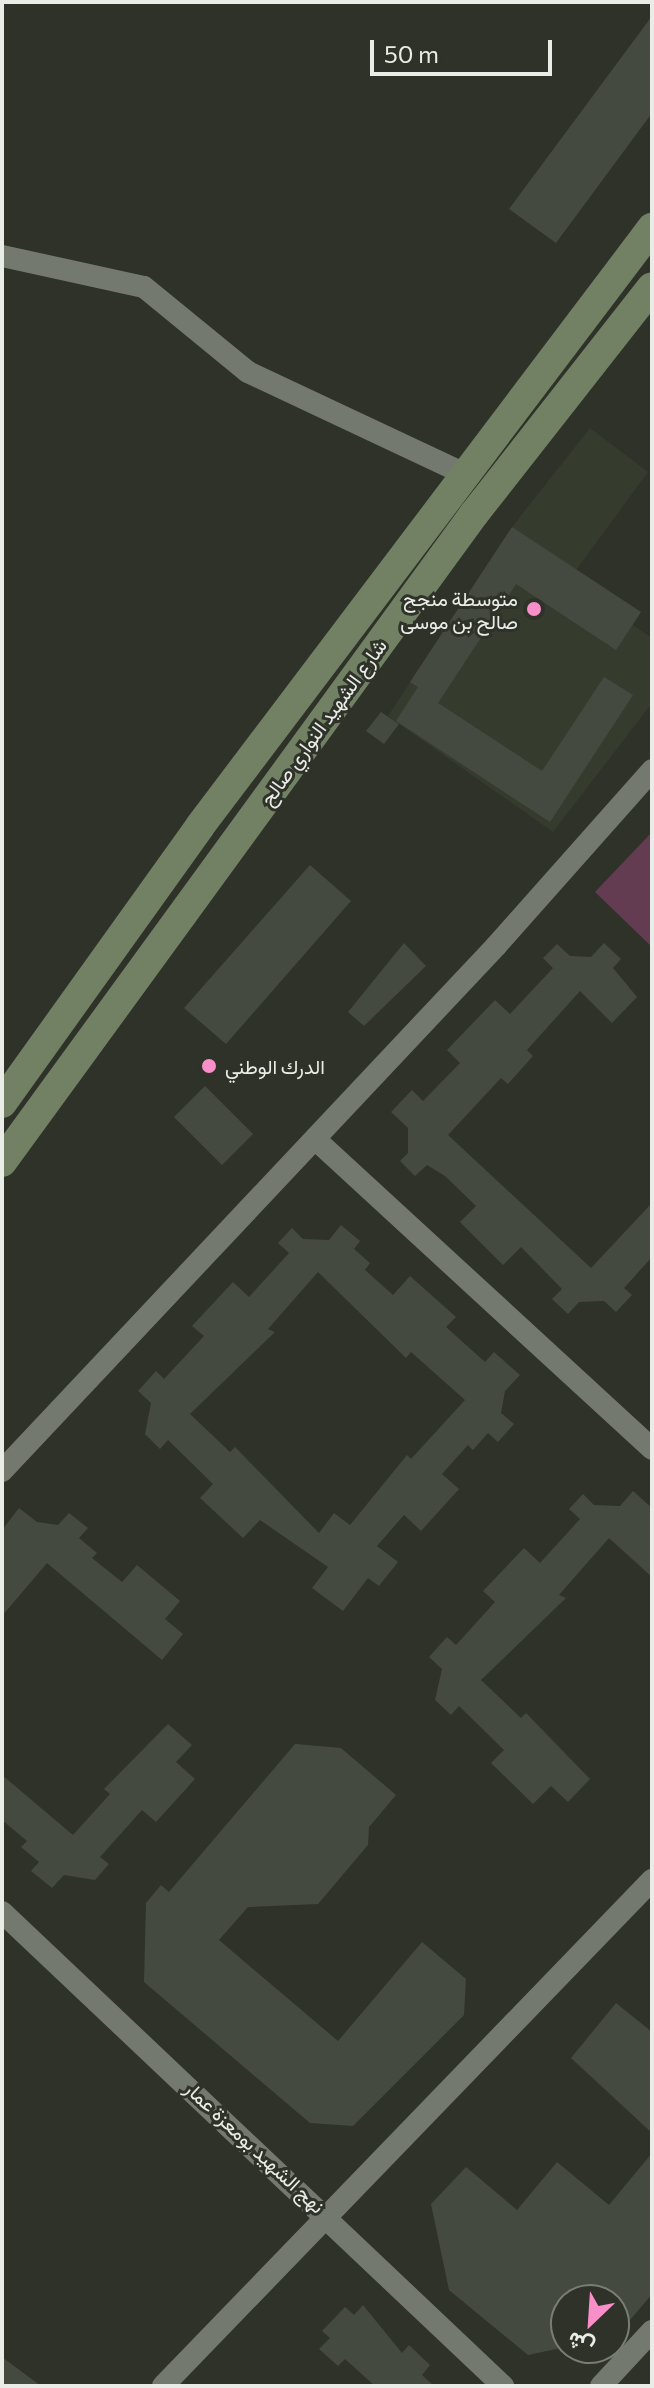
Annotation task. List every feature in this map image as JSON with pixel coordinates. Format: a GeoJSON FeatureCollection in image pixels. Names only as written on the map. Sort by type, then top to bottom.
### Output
{"type":"FeatureCollection","features":[{"type":"Feature","properties":{"kind":"street","name":"شارع الشهيد النواري صالح"},"geometry":{"type":"LineString","coordinates":[[2,1103],[652,228]]}},
{"type":"Feature","properties":{"kind":"street"},"geometry":{"type":"LineString","coordinates":[[2,256],[134,282],[248,372],[467,475]]}},
{"type":"Feature","properties":{"kind":"street","name":"شارع الشهيد النواري صالح"},"geometry":{"type":"LineString","coordinates":[[2,1162],[474,514],[652,287]]}},
{"type":"Feature","properties":{"kind":"street"},"geometry":{"type":"LineString","coordinates":[[2,1471],[315,1139],[652,770]]}},
{"type":"Feature","properties":{"kind":"street"},"geometry":{"type":"LineString","coordinates":[[315,1139],[652,1449]]}},
{"type":"Feature","properties":{"kind":"street"},"geometry":{"type":"LineString","coordinates":[[163,2386],[652,1880]]}},
{"type":"Feature","properties":{"kind":"street","name":"نهج الشهيد بومعزة عمار"},"geometry":{"type":"LineString","coordinates":[[2,1912],[327,2213],[503,2386]]}},
{"type":"Feature","properties":{"kind":"street"},"geometry":{"type":"LineString","coordinates":[[601,2386],[652,2331]]}},
{"type":"Feature","properties":{"kind":"shaded area","name":"متوسطة منجح صالح بن موسى"},"geometry":{"type":"Polygon","coordinates":[[[590,428],[648,472],[568,581],[652,638],[652,703],[553,832],[388,716],[512,527],[590,428]]]}},
{"type":"Feature","properties":{"kind":"shaded area"},"geometry":{"type":"Polygon","coordinates":[[[652,832],[652,947],[595,892],[652,832]]]}},
{"type":"Feature","properties":{"kind":"building"},"geometry":{"type":"Polygon","coordinates":[[[652,16],[652,113],[556,243],[509,209],[652,16]]]}},
{"type":"Feature","properties":{"kind":"building"},"geometry":{"type":"Polygon","coordinates":[[[512,527],[641,612],[616,650],[516,584],[438,703],[542,771],[604,677],[633,695],[550,822],[396,721],[418,687],[410,682],[512,527]]]}},
{"type":"Feature","properties":{"kind":"building"},"geometry":{"type":"Polygon","coordinates":[[[381,712],[399,724],[384,744],[366,731],[381,712]]]}},
{"type":"Feature","properties":{"kind":"building"},"geometry":{"type":"Polygon","coordinates":[[[310,865],[351,901],[226,1044],[184,1008],[310,865]]]}},
{"type":"Feature","properties":{"kind":"building"},"geometry":{"type":"Polygon","coordinates":[[[404,943],[426,966],[364,1026],[348,1012],[404,943]]]}},
{"type":"Feature","properties":{"kind":"building"},"geometry":{"type":"Polygon","coordinates":[[[604,943],[621,959],[613,968],[637,997],[612,1023],[580,991],[527,1050],[533,1056],[508,1084],[501,1078],[448,1135],[591,1268],[652,1203],[652,1257],[624,1288],[632,1295],[616,1312],[604,1301],[579,1302],[568,1314],[552,1299],[562,1289],[521,1247],[503,1265],[460,1222],[476,1206],[445,1176],[427,1165],[415,1176],[400,1161],[408,1153],[408,1128],[391,1112],[412,1090],[423,1101],[460,1063],[447,1050],[495,1000],[510,1014],[553,968],[543,958],[557,944],[570,956],[591,957],[604,943]]]}},
{"type":"Feature","properties":{"kind":"building"},"geometry":{"type":"Polygon","coordinates":[[[205,1086],[253,1134],[222,1165],[174,1117],[205,1086]]]}},
{"type":"Feature","properties":{"kind":"building"},"geometry":{"type":"Polygon","coordinates":[[[341,1225],[360,1241],[354,1249],[370,1263],[365,1270],[393,1295],[410,1276],[456,1317],[446,1327],[485,1362],[494,1352],[520,1375],[505,1391],[501,1413],[514,1424],[498,1442],[488,1433],[473,1450],[468,1445],[442,1474],[459,1489],[421,1531],[404,1515],[377,1546],[398,1562],[379,1586],[368,1578],[343,1611],[312,1588],[328,1567],[260,1520],[243,1538],[200,1498],[213,1484],[168,1440],[160,1449],[145,1434],[151,1403],[138,1391],[156,1371],[164,1379],[204,1336],[192,1326],[233,1282],[249,1297],[289,1253],[278,1243],[292,1228],[303,1239],[329,1240],[341,1225]],[[318,1272],[268,1329],[275,1332],[190,1414],[230,1452],[235,1447],[319,1533],[334,1513],[350,1525],[407,1455],[411,1459],[465,1400],[411,1352],[406,1358],[318,1272]]]}},
{"type":"Feature","properties":{"kind":"building"},"geometry":{"type":"Polygon","coordinates":[[[633,1491],[652,1508],[652,1577],[609,1538],[559,1595],[566,1598],[481,1680],[521,1718],[526,1713],[590,1779],[568,1802],[551,1786],[533,1804],[491,1763],[504,1750],[459,1706],[451,1715],[435,1700],[442,1669],[429,1657],[447,1637],[456,1645],[495,1602],[483,1591],[524,1548],[540,1563],[580,1519],[569,1509],[583,1494],[594,1505],[620,1506],[633,1491]]]}},
{"type":"Feature","properties":{"kind":"building"},"geometry":{"type":"Polygon","coordinates":[[[19,1508],[37,1522],[58,1525],[69,1513],[88,1528],[79,1538],[97,1553],[92,1558],[122,1582],[137,1565],[180,1601],[165,1619],[183,1634],[162,1660],[47,1563],[2,1616],[2,1530],[19,1508]]]}},
{"type":"Feature","properties":{"kind":"building"},"geometry":{"type":"Polygon","coordinates":[[[168,1724],[192,1745],[176,1762],[195,1779],[156,1822],[142,1810],[100,1857],[109,1864],[95,1880],[64,1875],[52,1888],[31,1871],[39,1862],[21,1847],[27,1841],[2,1820],[2,1775],[73,1835],[110,1794],[104,1789],[168,1724]]]}},
{"type":"Feature","properties":{"kind":"building"},"geometry":{"type":"Polygon","coordinates":[[[295,1744],[341,1748],[396,1795],[369,1827],[368,1845],[318,1904],[248,1907],[219,1940],[338,2041],[422,1942],[466,1979],[464,2015],[353,2126],[310,2123],[144,1982],[146,1903],[161,1885],[169,1892],[295,1744]]]}},
{"type":"Feature","properties":{"kind":"building"},"geometry":{"type":"Polygon","coordinates":[[[616,2003],[652,2032],[652,2133],[571,2058],[616,2003]]]}},
{"type":"Feature","properties":{"kind":"building"},"geometry":{"type":"Polygon","coordinates":[[[652,2153],[652,2294],[630,2320],[630,2284],[550,2284],[550,2350],[528,2355],[449,2290],[431,2204],[466,2167],[517,2210],[557,2162],[609,2205],[652,2153]]]}},
{"type":"Feature","properties":{"kind":"building"},"geometry":{"type":"Polygon","coordinates":[[[363,2305],[402,2353],[409,2345],[430,2365],[422,2375],[434,2386],[375,2386],[345,2359],[338,2366],[319,2349],[330,2338],[322,2331],[345,2307],[354,2315],[363,2305]]]}},
{"type":"Feature","properties":{"kind":"building"},"geometry":{"type":"Polygon","coordinates":[[[2,2357],[41,2386],[2,2386],[2,2357]]]}},
{"type":"Feature","properties":{"kind":"place","name":"متوسطة منجح صالح بن موسى"},"geometry":{"type":"Point","coordinates":[534,609]}},
{"type":"Feature","properties":{"kind":"place","name":"الدرك الوطني"},"geometry":{"type":"Point","coordinates":[209,1066]}}]}
